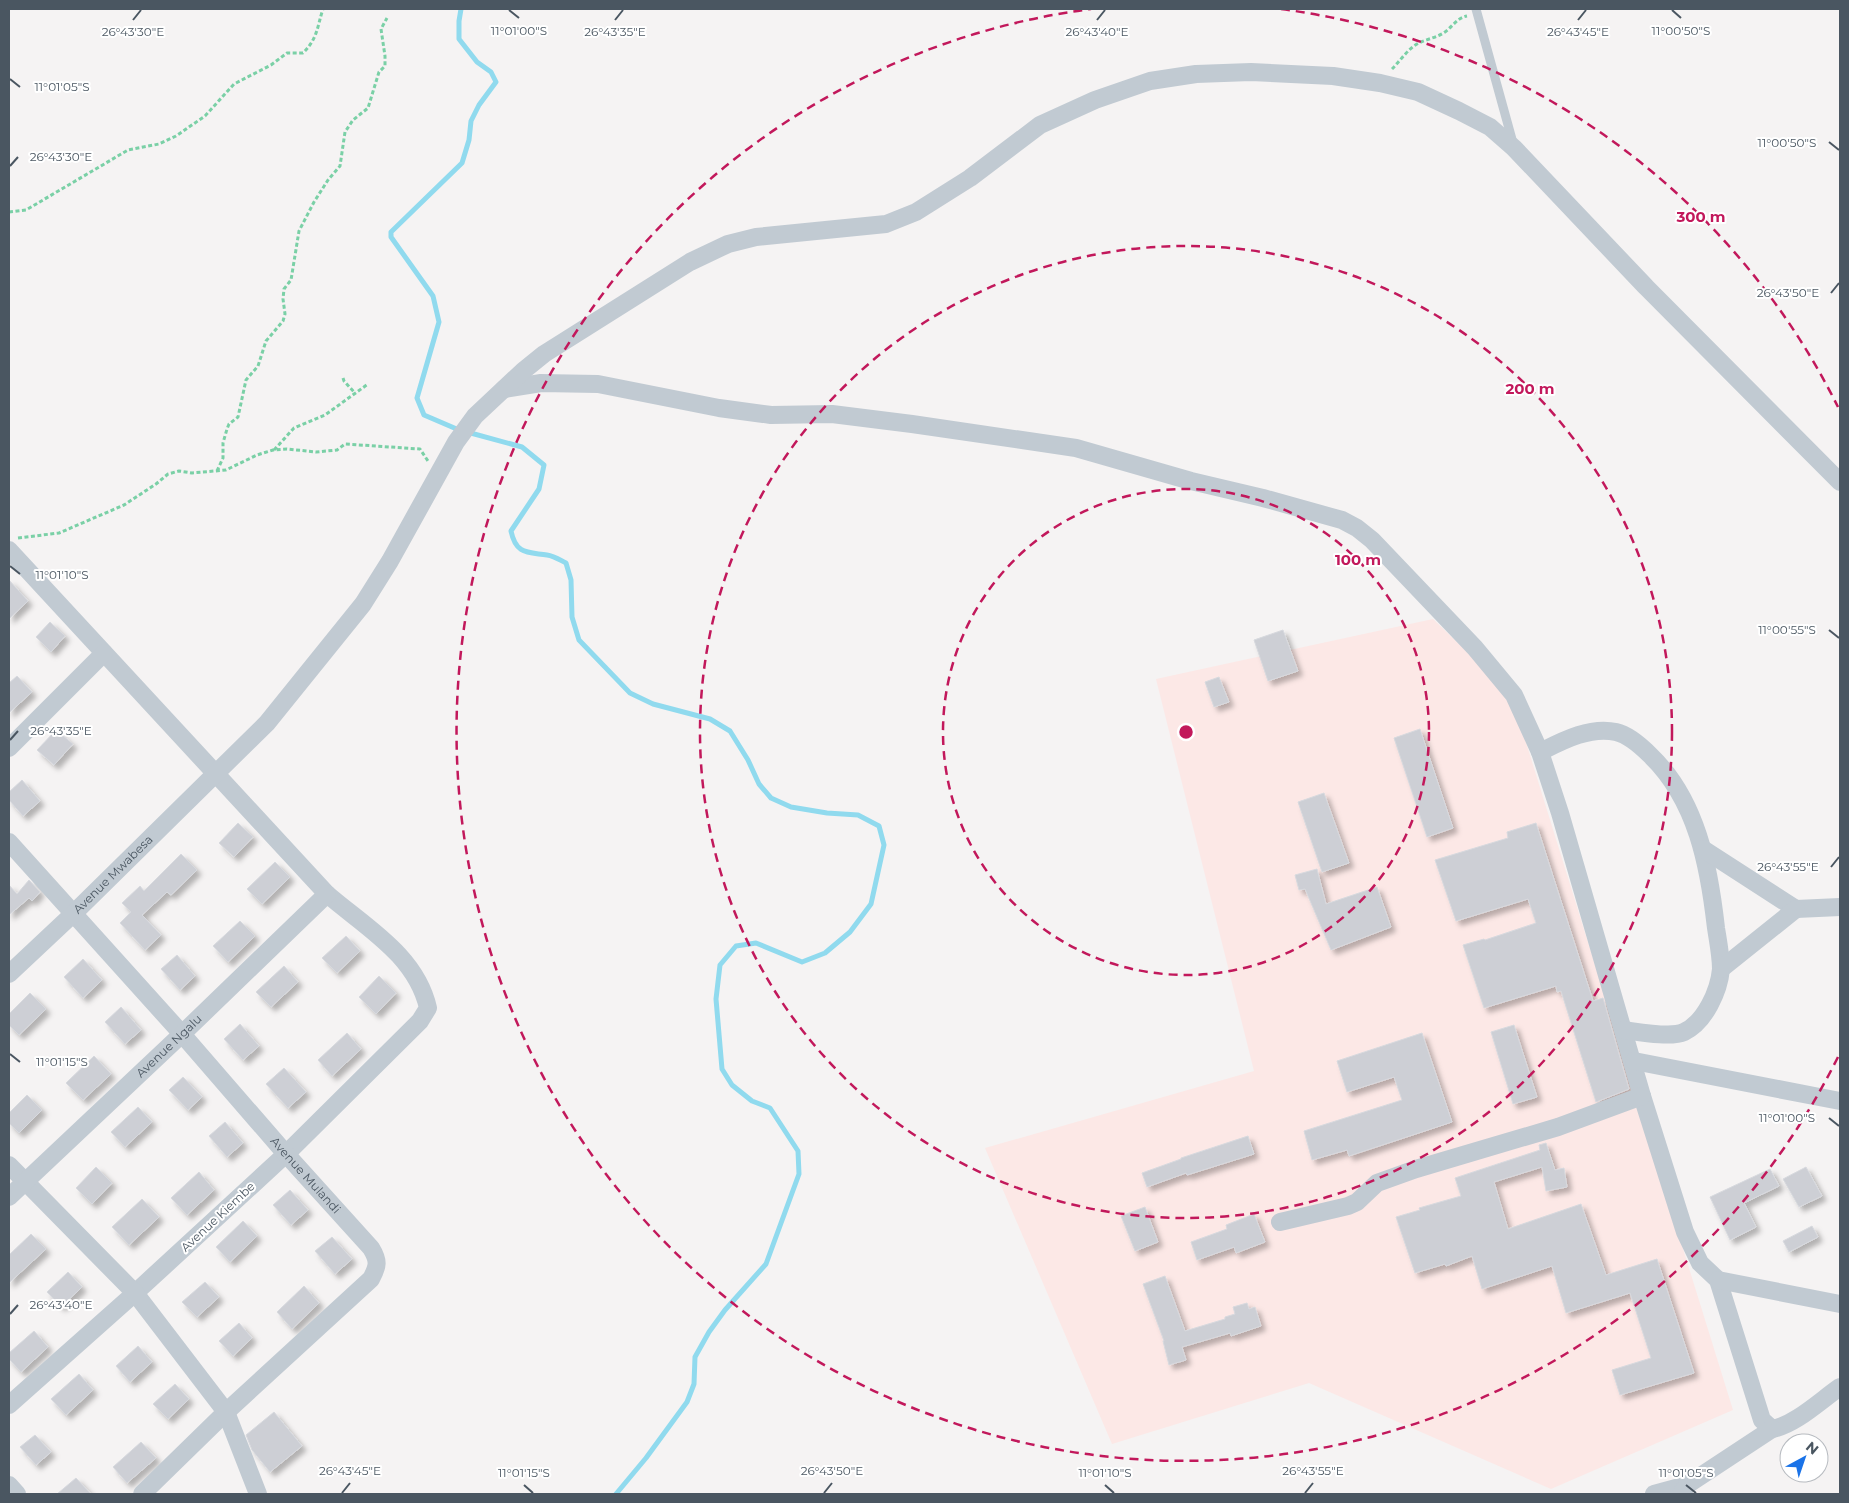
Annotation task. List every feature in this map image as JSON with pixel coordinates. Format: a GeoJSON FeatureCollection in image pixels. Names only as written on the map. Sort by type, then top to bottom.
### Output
{"type":"FeatureCollection","features":[{"type":"Feature","properties":{"kind":"street","name":"Avenue Mwabesa"},"geometry":{"type":"LineString","coordinates":[[9,974],[74,913],[267,723],[363,604],[390,561],[456,442],[476,416],[544,354],[690,262],[728,244],[756,237],[886,224],[916,212],[970,178],[1040,125],[1095,100],[1150,81],[1196,74],[1251,72],[1333,76],[1380,83],[1418,92],[1490,127],[1514,148],[1646,287],[1840,482]]}},
{"type":"Feature","properties":{"kind":"street"},"geometry":{"type":"LineString","coordinates":[[504,389],[541,383],[598,384],[719,408],[771,415],[832,414],[1076,448],[1191,481],[1263,498],[1342,520],[1357,528],[1372,540],[1475,648],[1514,695],[1540,752],[1634,1061],[1642,1096],[1685,1232],[1700,1263],[1718,1280],[1757,1408],[1762,1420],[1772,1429]]}},
{"type":"Feature","properties":{"kind":"street"},"geometry":{"type":"LineString","coordinates":[[13,544],[104,654],[327,894]]}},
{"type":"Feature","properties":{"kind":"street"},"geometry":{"type":"LineString","coordinates":[[9,748],[104,654]]}},
{"type":"Feature","properties":{"kind":"street"},"geometry":{"type":"LineString","coordinates":[[1540,752],[1570,738],[1598,732],[1616,732],[1639,744],[1675,785],[1694,822],[1703,849],[1712,889],[1720,969],[1715,992],[1704,1017],[1683,1032],[1656,1035],[1624,1030]]}},
{"type":"Feature","properties":{"kind":"street","name":"Avenue Mulandi"},"geometry":{"type":"LineString","coordinates":[[9,842],[182,1034],[371,1248],[377,1258],[376,1269],[371,1279],[226,1412],[142,1494]]}},
{"type":"Feature","properties":{"kind":"street"},"geometry":{"type":"LineString","coordinates":[[1703,849],[1796,909],[1840,908]]}},
{"type":"Feature","properties":{"kind":"street","name":"Avenue Kiembe"},"geometry":{"type":"LineString","coordinates":[[9,1405],[135,1293],[286,1154],[420,1021],[428,1008],[425,994],[401,957],[386,942],[327,894]]}},
{"type":"Feature","properties":{"kind":"street","name":"Avenue Ngalu"},"geometry":{"type":"LineString","coordinates":[[9,1197],[327,894]]}},
{"type":"Feature","properties":{"kind":"street"},"geometry":{"type":"LineString","coordinates":[[1720,969],[1796,909]]}},
{"type":"Feature","properties":{"kind":"street"},"geometry":{"type":"LineString","coordinates":[[1634,1061],[1840,1101]]}},
{"type":"Feature","properties":{"kind":"street"},"geometry":{"type":"LineString","coordinates":[[1280,1222],[1348,1206],[1357,1202],[1378,1183],[1558,1127],[1642,1096]]}},
{"type":"Feature","properties":{"kind":"street"},"geometry":{"type":"LineString","coordinates":[[9,1165],[135,1293],[226,1412],[258,1494]]}},
{"type":"Feature","properties":{"kind":"street"},"geometry":{"type":"LineString","coordinates":[[1718,1280],[1840,1304]]}},
{"type":"Feature","properties":{"kind":"street"},"geometry":{"type":"LineString","coordinates":[[1654,1494],[1684,1490],[1772,1429],[1779,1428],[1790,1422],[1840,1387]]}},
{"type":"Feature","properties":{"kind":"street"},"geometry":{"type":"LineString","coordinates":[[9,1485],[18,1494]]}},
{"type":"Feature","properties":{"kind":"lane"},"geometry":{"type":"LineString","coordinates":[[1477,11],[1514,148]]}},
{"type":"Feature","properties":{"kind":"path"},"geometry":{"type":"LineString","coordinates":[[9,212],[26,210],[128,150],[159,144],[176,136],[205,116],[234,84],[271,66],[287,53],[304,53],[312,44],[318,30],[323,9]]}},
{"type":"Feature","properties":{"kind":"path"},"geometry":{"type":"LineString","coordinates":[[1380,83],[1410,49],[1431,40],[1445,32],[1461,18],[1477,11]]}},
{"type":"Feature","properties":{"kind":"path"},"geometry":{"type":"LineString","coordinates":[[217,471],[223,458],[223,443],[227,428],[238,417],[246,380],[258,366],[266,341],[283,321],[286,314],[283,299],[284,289],[290,280],[299,231],[328,180],[340,166],[345,132],[353,120],[368,108],[379,72],[385,66],[381,29],[387,18]]}},
{"type":"Feature","properties":{"kind":"path"},"geometry":{"type":"LineString","coordinates":[[343,378],[355,393]]}},
{"type":"Feature","properties":{"kind":"path"},"geometry":{"type":"LineString","coordinates":[[273,450],[294,428],[325,415],[368,384]]}},
{"type":"Feature","properties":{"kind":"path"},"geometry":{"type":"LineString","coordinates":[[13,544],[59,533],[124,505],[168,474],[179,471],[192,473],[226,470],[257,455],[273,450],[288,448],[316,452],[336,450],[345,444],[420,449],[437,474]]}},
{"type":"Feature","properties":{"kind":"shaded area"},"geometry":{"type":"Polygon","coordinates":[[[1433,619],[1511,694],[1733,1410],[1551,1489],[1309,1383],[1112,1444],[985,1148],[1254,1071],[1156,679],[1433,619]]]}},
{"type":"Feature","properties":{"kind":"building"},"geometry":{"type":"Polygon","coordinates":[[[9,580],[28,601],[9,619],[9,580]]]}},
{"type":"Feature","properties":{"kind":"building"},"geometry":{"type":"Polygon","coordinates":[[[50,622],[65,636],[51,652],[36,637],[50,622]]]}},
{"type":"Feature","properties":{"kind":"building"},"geometry":{"type":"Polygon","coordinates":[[[1283,630],[1298,671],[1268,681],[1254,640],[1283,630]]]}},
{"type":"Feature","properties":{"kind":"building"},"geometry":{"type":"Polygon","coordinates":[[[17,676],[32,692],[9,713],[9,683],[17,676]]]}},
{"type":"Feature","properties":{"kind":"building"},"geometry":{"type":"Polygon","coordinates":[[[1219,677],[1229,702],[1214,707],[1205,682],[1219,677]]]}},
{"type":"Feature","properties":{"kind":"building"},"geometry":{"type":"Polygon","coordinates":[[[1420,729],[1453,828],[1427,837],[1394,738],[1420,729]]]}},
{"type":"Feature","properties":{"kind":"building"},"geometry":{"type":"Polygon","coordinates":[[[56,730],[73,744],[54,765],[37,750],[56,730]]]}},
{"type":"Feature","properties":{"kind":"building"},"geometry":{"type":"Polygon","coordinates":[[[22,780],[40,801],[23,816],[9,800],[9,792],[22,780]]]}},
{"type":"Feature","properties":{"kind":"building"},"geometry":{"type":"Polygon","coordinates":[[[1324,793],[1349,863],[1322,872],[1298,802],[1324,793]]]}},
{"type":"Feature","properties":{"kind":"building"},"geometry":{"type":"Polygon","coordinates":[[[238,823],[253,837],[234,857],[219,843],[238,823]]]}},
{"type":"Feature","properties":{"kind":"building"},"geometry":{"type":"Polygon","coordinates":[[[1536,823],[1593,1001],[1603,998],[1629,1089],[1596,1102],[1561,991],[1557,992],[1556,986],[1484,1008],[1463,945],[1485,940],[1536,923],[1528,899],[1456,921],[1435,860],[1508,838],[1507,832],[1536,823]]]}},
{"type":"Feature","properties":{"kind":"building"},"geometry":{"type":"Polygon","coordinates":[[[181,854],[197,870],[171,895],[167,892],[142,915],[161,935],[145,950],[120,923],[131,912],[122,903],[140,886],[144,891],[181,854]]]}},
{"type":"Feature","properties":{"kind":"building"},"geometry":{"type":"Polygon","coordinates":[[[275,862],[290,877],[262,904],[247,889],[275,862]]]}},
{"type":"Feature","properties":{"kind":"building"},"geometry":{"type":"Polygon","coordinates":[[[1317,869],[1326,904],[1377,887],[1391,927],[1331,950],[1305,889],[1299,890],[1295,875],[1317,869]]]}},
{"type":"Feature","properties":{"kind":"building"},"geometry":{"type":"Polygon","coordinates":[[[29,880],[40,892],[32,901],[29,898],[9,915],[9,885],[17,894],[29,880]]]}},
{"type":"Feature","properties":{"kind":"building"},"geometry":{"type":"Polygon","coordinates":[[[240,921],[255,936],[228,962],[213,946],[240,921]]]}},
{"type":"Feature","properties":{"kind":"building"},"geometry":{"type":"Polygon","coordinates":[[[346,936],[360,951],[337,973],[322,958],[346,936]]]}},
{"type":"Feature","properties":{"kind":"building"},"geometry":{"type":"Polygon","coordinates":[[[177,955],[195,976],[180,990],[161,969],[177,955]]]}},
{"type":"Feature","properties":{"kind":"building"},"geometry":{"type":"Polygon","coordinates":[[[83,959],[102,980],[83,998],[64,977],[83,959]]]}},
{"type":"Feature","properties":{"kind":"building"},"geometry":{"type":"Polygon","coordinates":[[[284,966],[298,982],[271,1007],[256,992],[284,966]]]}},
{"type":"Feature","properties":{"kind":"building"},"geometry":{"type":"Polygon","coordinates":[[[379,976],[396,993],[376,1014],[359,997],[379,976]]]}},
{"type":"Feature","properties":{"kind":"building"},"geometry":{"type":"Polygon","coordinates":[[[30,993],[46,1009],[19,1035],[9,1025],[9,1014],[30,993]]]}},
{"type":"Feature","properties":{"kind":"building"},"geometry":{"type":"Polygon","coordinates":[[[121,1007],[141,1030],[125,1044],[105,1022],[121,1007]]]}},
{"type":"Feature","properties":{"kind":"building"},"geometry":{"type":"Polygon","coordinates":[[[240,1024],[259,1046],[243,1060],[224,1039],[240,1024]]]}},
{"type":"Feature","properties":{"kind":"building"},"geometry":{"type":"Polygon","coordinates":[[[1514,1025],[1537,1097],[1513,1104],[1491,1032],[1514,1025]]]}},
{"type":"Feature","properties":{"kind":"building"},"geometry":{"type":"Polygon","coordinates":[[[347,1033],[361,1049],[332,1076],[318,1060],[347,1033]]]}},
{"type":"Feature","properties":{"kind":"building"},"geometry":{"type":"Polygon","coordinates":[[[1422,1033],[1452,1122],[1349,1156],[1347,1150],[1312,1160],[1304,1131],[1402,1100],[1394,1077],[1347,1092],[1337,1061],[1422,1033]]]}},
{"type":"Feature","properties":{"kind":"building"},"geometry":{"type":"Polygon","coordinates":[[[94,1056],[111,1074],[83,1100],[66,1083],[94,1056]]]}},
{"type":"Feature","properties":{"kind":"building"},"geometry":{"type":"Polygon","coordinates":[[[284,1068],[306,1092],[288,1108],[266,1084],[284,1068]]]}},
{"type":"Feature","properties":{"kind":"building"},"geometry":{"type":"Polygon","coordinates":[[[183,1077],[202,1097],[188,1110],[169,1090],[183,1077]]]}},
{"type":"Feature","properties":{"kind":"building"},"geometry":{"type":"Polygon","coordinates":[[[27,1095],[42,1110],[19,1133],[9,1123],[9,1113],[27,1095]]]}},
{"type":"Feature","properties":{"kind":"building"},"geometry":{"type":"Polygon","coordinates":[[[138,1107],[152,1122],[125,1147],[111,1132],[138,1107]]]}},
{"type":"Feature","properties":{"kind":"building"},"geometry":{"type":"Polygon","coordinates":[[[225,1122],[243,1143],[227,1157],[209,1136],[225,1122]]]}},
{"type":"Feature","properties":{"kind":"building"},"geometry":{"type":"Polygon","coordinates":[[[1248,1136],[1254,1154],[1187,1175],[1186,1173],[1147,1187],[1142,1173],[1248,1136]]]}},
{"type":"Feature","properties":{"kind":"building"},"geometry":{"type":"Polygon","coordinates":[[[1546,1143],[1555,1170],[1564,1168],[1567,1187],[1546,1191],[1542,1167],[1494,1182],[1508,1229],[1581,1204],[1606,1275],[1657,1259],[1694,1373],[1620,1395],[1612,1370],[1651,1358],[1630,1293],[1566,1313],[1552,1266],[1482,1289],[1472,1256],[1446,1266],[1445,1264],[1415,1273],[1396,1217],[1461,1196],[1455,1178],[1540,1150],[1539,1145],[1546,1143]]]}},
{"type":"Feature","properties":{"kind":"building"},"geometry":{"type":"Polygon","coordinates":[[[96,1167],[112,1183],[92,1204],[76,1188],[96,1167]]]}},
{"type":"Feature","properties":{"kind":"building"},"geometry":{"type":"Polygon","coordinates":[[[1806,1167],[1822,1196],[1799,1207],[1783,1179],[1806,1167]]]}},
{"type":"Feature","properties":{"kind":"building"},"geometry":{"type":"Polygon","coordinates":[[[1770,1169],[1779,1186],[1744,1203],[1756,1227],[1730,1240],[1710,1197],[1770,1169]]]}},
{"type":"Feature","properties":{"kind":"building"},"geometry":{"type":"Polygon","coordinates":[[[199,1172],[214,1190],[187,1215],[171,1198],[199,1172]]]}},
{"type":"Feature","properties":{"kind":"building"},"geometry":{"type":"Polygon","coordinates":[[[290,1190],[308,1210],[291,1225],[273,1205],[290,1190]]]}},
{"type":"Feature","properties":{"kind":"building"},"geometry":{"type":"Polygon","coordinates":[[[142,1199],[159,1217],[129,1245],[112,1227],[142,1199]]]}},
{"type":"Feature","properties":{"kind":"building"},"geometry":{"type":"Polygon","coordinates":[[[1145,1207],[1158,1242],[1135,1251],[1121,1216],[1145,1207]]]}},
{"type":"Feature","properties":{"kind":"building"},"geometry":{"type":"Polygon","coordinates":[[[1254,1214],[1265,1242],[1236,1253],[1234,1247],[1197,1260],[1191,1242],[1227,1229],[1226,1225],[1254,1214]]]}},
{"type":"Feature","properties":{"kind":"building"},"geometry":{"type":"Polygon","coordinates":[[[243,1221],[257,1236],[230,1262],[216,1247],[243,1221]]]}},
{"type":"Feature","properties":{"kind":"building"},"geometry":{"type":"Polygon","coordinates":[[[1812,1226],[1818,1237],[1789,1252],[1783,1241],[1812,1226]]]}},
{"type":"Feature","properties":{"kind":"building"},"geometry":{"type":"Polygon","coordinates":[[[31,1234],[46,1249],[9,1283],[9,1255],[31,1234]]]}},
{"type":"Feature","properties":{"kind":"building"},"geometry":{"type":"Polygon","coordinates":[[[332,1237],[352,1259],[335,1274],[315,1251],[332,1237]]]}},
{"type":"Feature","properties":{"kind":"building"},"geometry":{"type":"Polygon","coordinates":[[[68,1272],[82,1287],[61,1307],[47,1292],[68,1272]]]}},
{"type":"Feature","properties":{"kind":"building"},"geometry":{"type":"Polygon","coordinates":[[[1165,1276],[1185,1331],[1225,1319],[1225,1317],[1235,1314],[1233,1307],[1247,1303],[1249,1309],[1255,1307],[1261,1326],[1231,1336],[1230,1333],[1182,1347],[1186,1360],[1169,1365],[1164,1341],[1143,1284],[1165,1276]]]}},
{"type":"Feature","properties":{"kind":"building"},"geometry":{"type":"Polygon","coordinates":[[[205,1282],[219,1297],[197,1317],[182,1302],[205,1282]]]}},
{"type":"Feature","properties":{"kind":"building"},"geometry":{"type":"Polygon","coordinates":[[[304,1286],[319,1303],[292,1329],[277,1312],[304,1286]]]}},
{"type":"Feature","properties":{"kind":"building"},"geometry":{"type":"Polygon","coordinates":[[[239,1323],[252,1338],[233,1356],[219,1341],[239,1323]]]}},
{"type":"Feature","properties":{"kind":"building"},"geometry":{"type":"Polygon","coordinates":[[[34,1331],[48,1347],[21,1372],[9,1359],[9,1353],[34,1331]]]}},
{"type":"Feature","properties":{"kind":"building"},"geometry":{"type":"Polygon","coordinates":[[[138,1346],[152,1362],[130,1382],[116,1366],[138,1346]]]}},
{"type":"Feature","properties":{"kind":"building"},"geometry":{"type":"Polygon","coordinates":[[[79,1374],[93,1390],[66,1415],[51,1399],[79,1374]]]}},
{"type":"Feature","properties":{"kind":"building"},"geometry":{"type":"Polygon","coordinates":[[[175,1384],[189,1399],[168,1419],[153,1404],[175,1384]]]}},
{"type":"Feature","properties":{"kind":"building"},"geometry":{"type":"Polygon","coordinates":[[[274,1412],[302,1446],[270,1472],[252,1450],[246,1435],[274,1412]]]}},
{"type":"Feature","properties":{"kind":"building"},"geometry":{"type":"Polygon","coordinates":[[[35,1435],[51,1452],[36,1465],[20,1447],[35,1435]]]}},
{"type":"Feature","properties":{"kind":"building"},"geometry":{"type":"Polygon","coordinates":[[[141,1442],[156,1458],[127,1483],[113,1467],[141,1442]]]}},
{"type":"Feature","properties":{"kind":"building"},"geometry":{"type":"Polygon","coordinates":[[[76,1478],[91,1494],[57,1494],[76,1478]]]}},
{"type":"Feature","properties":{"kind":"waterway"},"geometry":{"type":"LineString","coordinates":[[459,430],[424,415],[417,398],[439,322],[433,296],[391,237],[391,232],[462,163],[469,140],[471,121],[479,105],[496,82],[491,72],[477,62],[459,39],[461,9]]}},
{"type":"Feature","properties":{"kind":"waterway"},"geometry":{"type":"LineString","coordinates":[[467,432],[522,447],[544,465],[539,489],[511,531],[513,539],[524,551],[550,556],[566,563],[571,580],[572,617],[579,640],[630,693],[653,704],[710,719],[730,731],[748,760],[759,784],[771,798],[791,807],[827,813],[858,815],[879,826],[884,845],[871,904],[850,932],[825,953],[802,962],[756,943],[736,946],[720,965],[716,999],[722,1069],[732,1085],[752,1101],[770,1108],[798,1151],[799,1174],[766,1264],[725,1310],[709,1332],[695,1357],[694,1384],[687,1402],[646,1458],[616,1494]]}}]}
